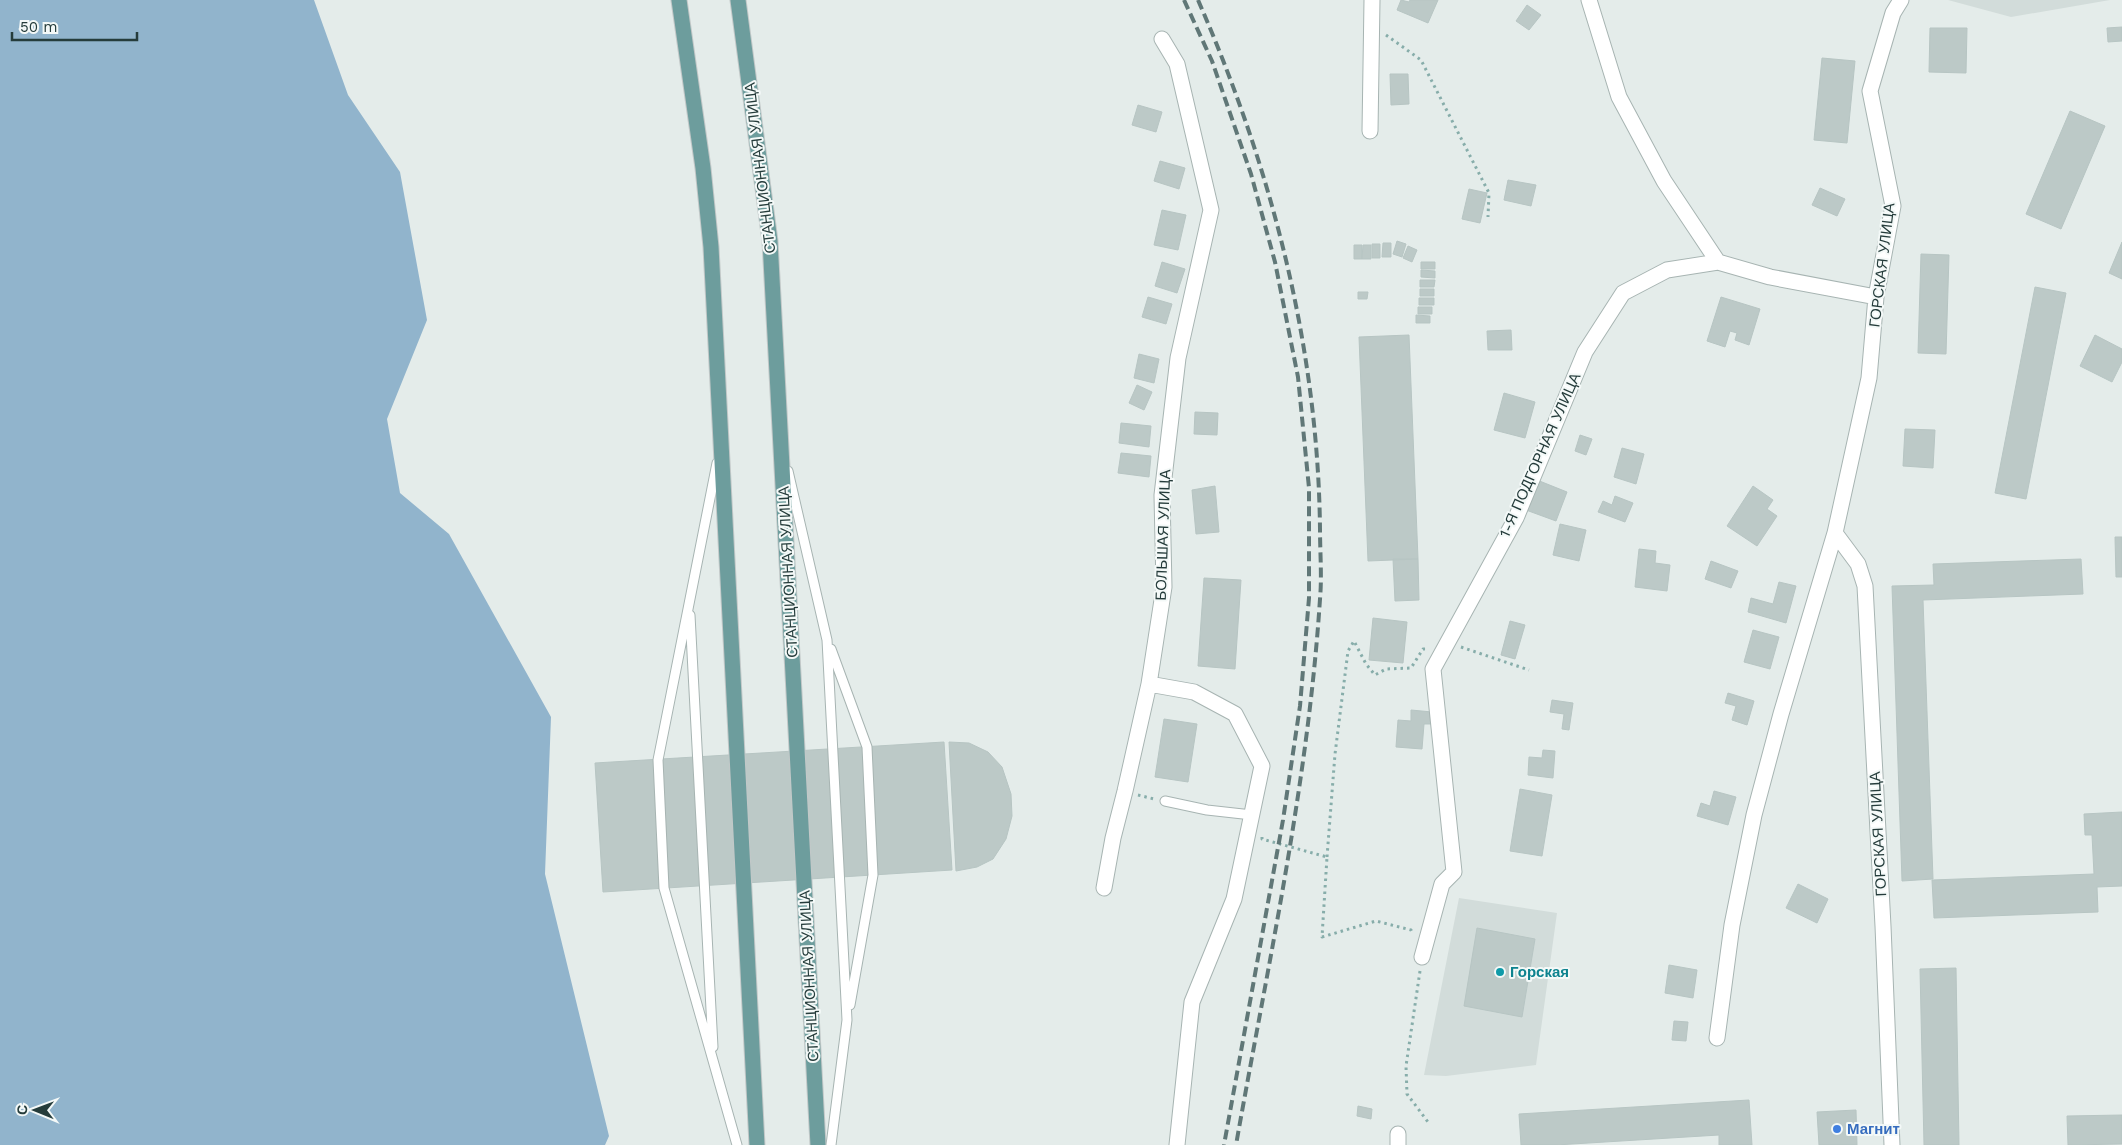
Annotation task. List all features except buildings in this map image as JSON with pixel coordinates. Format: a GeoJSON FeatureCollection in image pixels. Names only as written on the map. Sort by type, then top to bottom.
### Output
{"type":"FeatureCollection","features":[{"type":"Feature","properties":{"kind":"main road"},"geometry":{"type":"LineString","coordinates":[[679,0],[703,168],[710,238],[757,1145]]}},
{"type":"Feature","properties":{"kind":"main road","name":"СТАНЦИОННАЯ УЛИЦА"},"geometry":{"type":"LineString","coordinates":[[738,0],[770,241],[818,1145]]}},
{"type":"Feature","properties":{"kind":"street"},"geometry":{"type":"LineString","coordinates":[[1370,131],[1372,0]]}},
{"type":"Feature","properties":{"kind":"street"},"geometry":{"type":"LineString","coordinates":[[1589,0],[1619,97],[1664,181],[1718,262]]}},
{"type":"Feature","properties":{"kind":"street","name":"ГОРСКАЯ УЛИЦА"},"geometry":{"type":"LineString","coordinates":[[1717,1038],[1732,925],[1754,815],[1781,714],[1835,533],[1869,378],[1876,297],[1893,206],[1870,91],[1894,13],[1901,0]]}},
{"type":"Feature","properties":{"kind":"street","name":"БОЛЬШАЯ УЛИЦА"},"geometry":{"type":"LineString","coordinates":[[1104,888],[1112,838],[1125,791],[1149,684],[1164,587],[1162,495],[1178,358],[1211,210],[1177,64],[1162,39]]}},
{"type":"Feature","properties":{"kind":"street","name":"1-Я ПОДГОРНАЯ УЛИЦА"},"geometry":{"type":"LineString","coordinates":[[1422,957],[1442,884],[1454,872],[1433,669],[1447,647],[1474,591],[1516,518],[1585,352],[1624,292],[1667,270],[1718,262],[1770,277],[1876,297]]}},
{"type":"Feature","properties":{"kind":"street","name":"ГОРСКАЯ УЛИЦА"},"geometry":{"type":"LineString","coordinates":[[1835,533],[1858,564],[1865,586],[1884,934],[1892,1145]]}},
{"type":"Feature","properties":{"kind":"street"},"geometry":{"type":"LineString","coordinates":[[1149,684],[1194,692],[1235,714],[1262,766],[1234,899],[1192,1002],[1177,1145]]}},
{"type":"Feature","properties":{"kind":"lane"},"geometry":{"type":"LineString","coordinates":[[780,440],[827,640],[867,747],[873,875],[847,1020],[831,1145]]}},
{"type":"Feature","properties":{"kind":"lane"},"geometry":{"type":"LineString","coordinates":[[721,446],[658,760],[664,888],[737,1145]]}},
{"type":"Feature","properties":{"kind":"lane"},"geometry":{"type":"LineString","coordinates":[[689,602],[714,1063]]}},
{"type":"Feature","properties":{"kind":"lane"},"geometry":{"type":"LineString","coordinates":[[827,640],[847,1020]]}},
{"type":"Feature","properties":{"kind":"lane"},"geometry":{"type":"LineString","coordinates":[[1165,801],[1207,810],[1252,815]]}},
{"type":"Feature","properties":{"kind":"path"},"geometry":{"type":"LineString","coordinates":[[1373,26],[1421,60],[1489,193],[1488,217]]}},
{"type":"Feature","properties":{"kind":"path"},"geometry":{"type":"LineString","coordinates":[[1428,1122],[1407,1094],[1406,1066],[1422,957],[1411,930],[1376,922],[1322,937],[1335,754],[1348,650],[1354,641],[1366,664],[1375,675],[1386,669],[1411,668],[1423,649],[1447,647],[1462,647],[1530,670]]}},
{"type":"Feature","properties":{"kind":"path"},"geometry":{"type":"LineString","coordinates":[[1252,815],[1263,819],[1262,838],[1327,857]]}},
{"type":"Feature","properties":{"kind":"shaded area"},"geometry":{"type":"Polygon","coordinates":[[[1948,0],[2110,0],[2011,17],[1948,0]]]}},
{"type":"Feature","properties":{"kind":"shaded area"},"geometry":{"type":"Polygon","coordinates":[[[1459,898],[1557,913],[1536,1065],[1446,1076],[1424,1075],[1459,898]]]}},
{"type":"Feature","properties":{"kind":"water"},"geometry":{"type":"Polygon","coordinates":[[[0,0],[314,0],[348,95],[400,172],[427,320],[387,419],[400,493],[449,534],[551,717],[545,874],[609,1136],[605,1145],[0,1145],[0,0]]]}},
{"type":"Feature","properties":{"kind":"railway"},"geometry":{"type":"LineString","coordinates":[[1184,0],[1212,61],[1251,174],[1275,262],[1298,377],[1309,488],[1309,598],[1300,706],[1283,820],[1224,1145]]}},
{"type":"Feature","properties":{"kind":"railway"},"geometry":{"type":"LineString","coordinates":[[1198,0],[1248,127],[1286,258],[1300,325],[1310,393],[1317,461],[1320,529],[1321,590],[1314,668],[1297,805],[1236,1145]]}},
{"type":"Feature","properties":{"kind":"place","name":"Горская"},"geometry":{"type":"Point","coordinates":[1500,972]}},
{"type":"Feature","properties":{"kind":"place","name":"Магнит"},"geometry":{"type":"Point","coordinates":[1837,1129]}}]}
